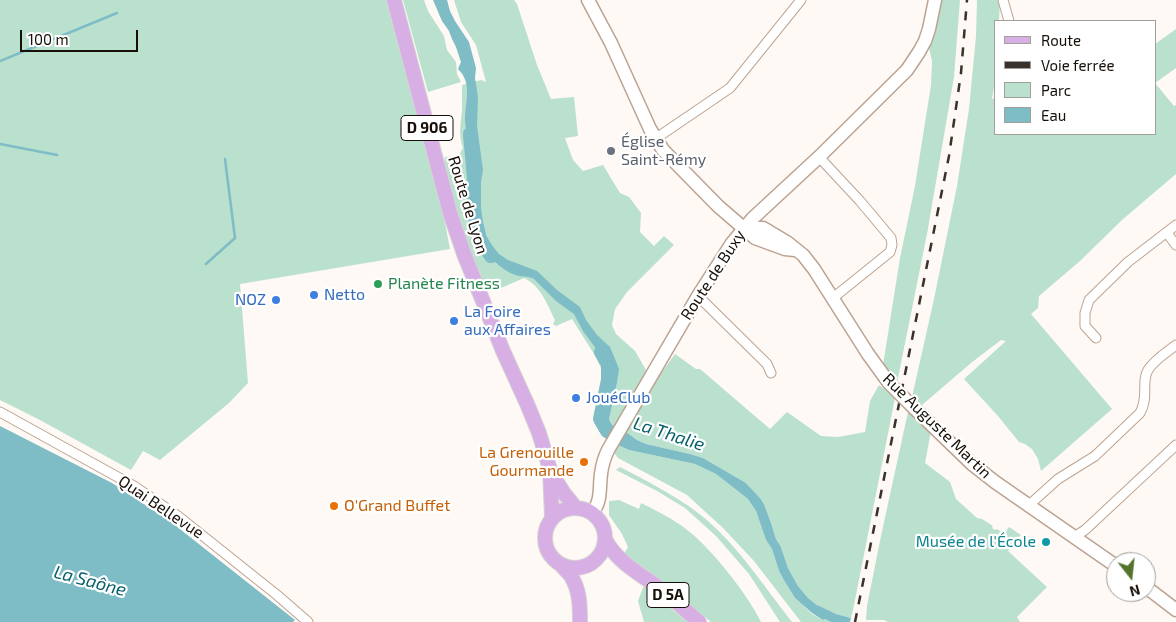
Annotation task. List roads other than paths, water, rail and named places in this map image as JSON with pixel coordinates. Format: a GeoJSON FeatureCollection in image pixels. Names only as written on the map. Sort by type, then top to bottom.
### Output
{"type":"FeatureCollection","features":[{"type":"Feature","properties":{"kind":"main road","name":"Route de Lyon"},"geometry":{"type":"LineString","coordinates":[[394,0],[450,214],[464,254],[539,433],[550,470],[563,492],[575,507]]}},
{"type":"Feature","properties":{"kind":"main road"},"geometry":{"type":"LineString","coordinates":[[588,0],[612,43],[655,139],[669,158],[718,206],[744,228]]}},
{"type":"Feature","properties":{"kind":"main road","name":"Route de Buxy"},"geometry":{"type":"LineString","coordinates":[[592,512],[598,502],[601,474],[608,450],[725,252],[744,228],[893,85],[914,61],[925,41],[935,0]]}},
{"type":"Feature","properties":{"kind":"main road","name":"Rue Auguste Martin"},"geometry":{"type":"LineString","coordinates":[[744,228],[763,228],[803,255],[889,383],[972,464],[1028,506],[1106,559]]}},
{"type":"Feature","properties":{"kind":"main road","name":"Route de Lyon"},"geometry":{"type":"LineString","coordinates":[[550,470],[552,517]]}},
{"type":"Feature","properties":{"kind":"main road"},"geometry":{"type":"LineString","coordinates":[[562,566],[575,569],[590,564],[599,556],[604,548],[604,529],[592,512],[575,507],[562,510],[552,517],[544,533],[544,543],[548,552],[573,578],[578,596],[580,622]]}},
{"type":"Feature","properties":{"kind":"main road","name":"D 5A"},"geometry":{"type":"LineString","coordinates":[[605,539],[610,548],[634,571],[664,592],[699,622]]}},
{"type":"Feature","properties":{"kind":"main road","name":"D 5A"},"geometry":{"type":"LineString","coordinates":[[590,564],[598,561],[610,562],[634,571]]}},
{"type":"Feature","properties":{"kind":"main road"},"geometry":{"type":"LineString","coordinates":[[578,596],[590,564]]}},
{"type":"Feature","properties":{"kind":"main road"},"geometry":{"type":"LineString","coordinates":[[1156,595],[1176,610]]}},
{"type":"Feature","properties":{"kind":"street"},"geometry":{"type":"LineString","coordinates":[[655,139],[730,88],[801,0]]}},
{"type":"Feature","properties":{"kind":"street"},"geometry":{"type":"LineString","coordinates":[[1004,0],[1009,20]]}},
{"type":"Feature","properties":{"kind":"street"},"geometry":{"type":"LineString","coordinates":[[819,157],[891,238],[892,245],[890,252],[833,298]]}},
{"type":"Feature","properties":{"kind":"street"},"geometry":{"type":"LineString","coordinates":[[1096,338],[1085,326],[1084,314],[1089,300],[1128,262],[1176,225]]}},
{"type":"Feature","properties":{"kind":"street"},"geometry":{"type":"LineString","coordinates":[[1167,233],[1176,245]]}},
{"type":"Feature","properties":{"kind":"street"},"geometry":{"type":"LineString","coordinates":[[698,296],[767,364],[771,373]]}},
{"type":"Feature","properties":{"kind":"street"},"geometry":{"type":"LineString","coordinates":[[1028,506],[1058,479],[1094,456],[1140,413],[1144,406],[1148,370],[1176,345]]}},
{"type":"Feature","properties":{"kind":"street","name":"Quai Bellevue"},"geometry":{"type":"LineString","coordinates":[[0,412],[134,486],[178,516],[308,622]]}},
{"type":"Feature","properties":{"kind":"street"},"geometry":{"type":"LineString","coordinates":[[1074,537],[1085,530],[1176,445]]}},
{"type":"Feature","properties":{"kind":"water"},"geometry":{"type":"Polygon","coordinates":[[[433,0],[447,0],[455,21],[469,42],[476,68],[477,126],[483,170],[480,200],[486,235],[499,254],[508,260],[537,271],[557,290],[580,307],[586,320],[597,335],[610,347],[619,369],[609,419],[611,424],[617,428],[611,437],[603,432],[601,426],[609,374],[608,369],[603,358],[583,331],[574,314],[556,301],[534,279],[516,275],[499,265],[487,253],[479,237],[473,210],[473,168],[465,120],[467,87],[463,75],[458,69],[461,62],[456,47],[433,0]]]}},
{"type":"Feature","properties":{"kind":"water","name":"La Saône"},"geometry":{"type":"Polygon","coordinates":[[[0,426],[112,483],[171,522],[295,620],[293,622],[0,622],[0,426]]]}},
{"type":"Feature","properties":{"kind":"water"},"geometry":{"type":"Polygon","coordinates":[[[626,432],[646,444],[703,458],[746,483],[764,504],[788,568],[798,586],[817,605],[836,614],[851,618],[850,622],[823,620],[795,598],[779,571],[756,511],[748,499],[716,474],[695,464],[629,450],[618,445],[626,432]]]}},
{"type":"Feature","properties":{"kind":"waterway"},"geometry":{"type":"LineString","coordinates":[[0,61],[117,13]]}},
{"type":"Feature","properties":{"kind":"waterway","name":"La Thalie"},"geometry":{"type":"LineString","coordinates":[[470,134],[474,178],[474,215],[480,240],[491,256]]}},
{"type":"Feature","properties":{"kind":"waterway"},"geometry":{"type":"LineString","coordinates":[[0,144],[57,155]]}},
{"type":"Feature","properties":{"kind":"waterway"},"geometry":{"type":"LineString","coordinates":[[206,264],[235,238],[225,159]]}},
{"type":"Feature","properties":{"kind":"waterway","name":"La Thalie"},"geometry":{"type":"LineString","coordinates":[[601,352],[608,364],[608,380],[600,419],[607,431],[612,434]]}},
{"type":"Feature","properties":{"kind":"railway"},"geometry":{"type":"LineString","coordinates":[[855,622],[949,156],[961,73],[967,0]]}},
{"type":"Feature","properties":{"kind":"place","name":"Église Saint-Rémy"},"geometry":{"type":"Point","coordinates":[611,151]}},
{"type":"Feature","properties":{"kind":"place","name":"Planète Fitness"},"geometry":{"type":"Point","coordinates":[378,284]}},
{"type":"Feature","properties":{"kind":"place","name":"Netto"},"geometry":{"type":"Point","coordinates":[314,295]}},
{"type":"Feature","properties":{"kind":"place","name":"NOZ"},"geometry":{"type":"Point","coordinates":[276,300]}},
{"type":"Feature","properties":{"kind":"place","name":"La Foire aux Affaires"},"geometry":{"type":"Point","coordinates":[454,321]}},
{"type":"Feature","properties":{"kind":"place","name":"JouéClub"},"geometry":{"type":"Point","coordinates":[576,398]}},
{"type":"Feature","properties":{"kind":"place","name":"La Grenouille Gourmande"},"geometry":{"type":"Point","coordinates":[584,462]}},
{"type":"Feature","properties":{"kind":"place","name":"O'Grand Buffet"},"geometry":{"type":"Point","coordinates":[334,506]}},
{"type":"Feature","properties":{"kind":"place","name":"Musée de l'École"},"geometry":{"type":"Point","coordinates":[1046,542]}}]}
